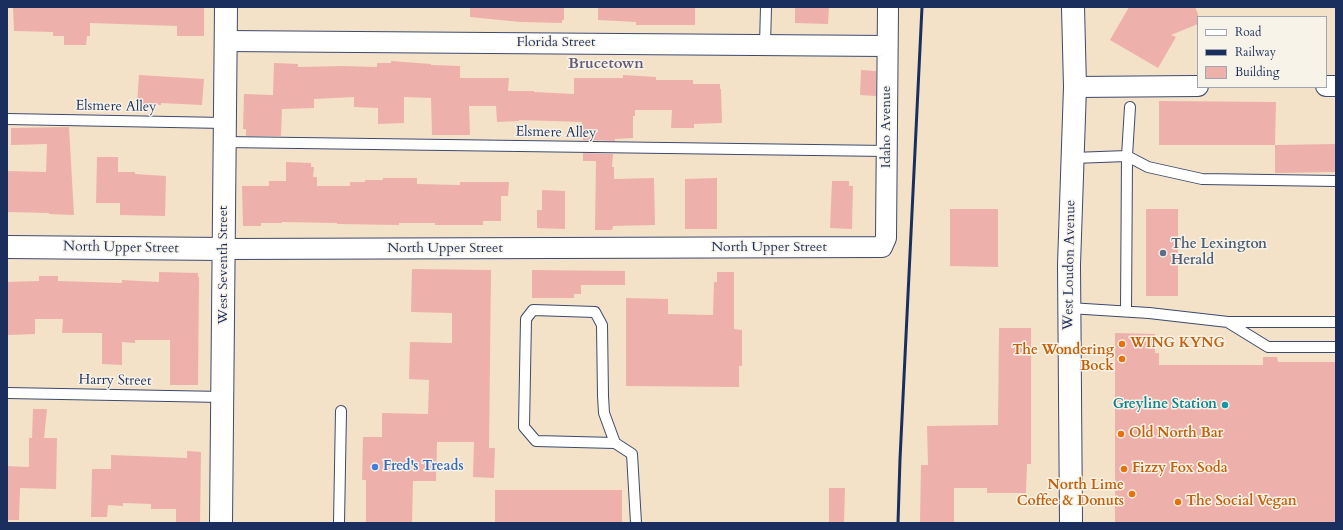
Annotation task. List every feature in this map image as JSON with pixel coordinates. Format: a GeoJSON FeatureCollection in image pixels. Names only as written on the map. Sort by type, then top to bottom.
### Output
{"type":"FeatureCollection","features":[{"type":"Feature","properties":{"kind":"street","name":"West Seventh Street"},"geometry":{"type":"LineString","coordinates":[[222,523],[226,7]]}},
{"type":"Feature","properties":{"kind":"street","name":"Idaho Avenue"},"geometry":{"type":"LineString","coordinates":[[882,247],[886,238],[888,7]]}},
{"type":"Feature","properties":{"kind":"street","name":"West Loudon Avenue"},"geometry":{"type":"LineString","coordinates":[[1071,523],[1069,265],[1075,87],[1074,7]]}},
{"type":"Feature","properties":{"kind":"street","name":"Florida Street"},"geometry":{"type":"LineString","coordinates":[[225,41],[887,46]]}},
{"type":"Feature","properties":{"kind":"street"},"geometry":{"type":"LineString","coordinates":[[1075,87],[1197,86]]}},
{"type":"Feature","properties":{"kind":"street","name":"North Upper Street"},"geometry":{"type":"LineString","coordinates":[[7,247],[224,249],[882,247]]}},
{"type":"Feature","properties":{"kind":"lane"},"geometry":{"type":"LineString","coordinates":[[764,45],[766,7]]}},
{"type":"Feature","properties":{"kind":"lane"},"geometry":{"type":"LineString","coordinates":[[1126,311],[1127,156],[1130,107]]}},
{"type":"Feature","properties":{"kind":"lane","name":"Elsmere Alley"},"geometry":{"type":"LineString","coordinates":[[7,120],[225,133],[886,151]]}},
{"type":"Feature","properties":{"kind":"lane"},"geometry":{"type":"LineString","coordinates":[[1073,158],[1127,156],[1148,166],[1202,179],[1336,181]]}},
{"type":"Feature","properties":{"kind":"lane"},"geometry":{"type":"LineString","coordinates":[[1069,308],[1149,313],[1228,322],[1336,322]]}},
{"type":"Feature","properties":{"kind":"lane"},"geometry":{"type":"LineString","coordinates":[[615,443],[604,412],[602,325],[595,312],[533,310],[526,319],[524,427],[536,441],[615,443],[632,454],[636,523]]}},
{"type":"Feature","properties":{"kind":"lane"},"geometry":{"type":"LineString","coordinates":[[1228,322],[1268,347],[1336,347]]}},
{"type":"Feature","properties":{"kind":"lane","name":"Harry Street"},"geometry":{"type":"LineString","coordinates":[[7,393],[223,397]]}},
{"type":"Feature","properties":{"kind":"lane"},"geometry":{"type":"LineString","coordinates":[[339,523],[341,411]]}},
{"type":"Feature","properties":{"kind":"building"},"geometry":{"type":"Polygon","coordinates":[[[13,7],[204,7],[204,36],[177,36],[177,26],[90,23],[90,36],[87,36],[86,45],[64,45],[64,36],[53,36],[53,32],[14,31],[13,7]]]}},
{"type":"Feature","properties":{"kind":"building"},"geometry":{"type":"Polygon","coordinates":[[[470,7],[564,7],[564,20],[562,20],[562,23],[520,22],[470,17],[470,7]]]}},
{"type":"Feature","properties":{"kind":"building"},"geometry":{"type":"Polygon","coordinates":[[[598,7],[695,7],[695,25],[636,25],[636,22],[598,20],[598,7]]]}},
{"type":"Feature","properties":{"kind":"building"},"geometry":{"type":"Polygon","coordinates":[[[795,7],[829,7],[828,24],[795,23],[795,7]]]}},
{"type":"Feature","properties":{"kind":"building"},"geometry":{"type":"Polygon","coordinates":[[[1129,7],[1195,7],[1198,14],[1197,24],[1171,35],[1176,37],[1158,68],[1110,40],[1129,7]]]}},
{"type":"Feature","properties":{"kind":"building"},"geometry":{"type":"Polygon","coordinates":[[[391,61],[460,66],[460,78],[509,78],[508,91],[574,94],[574,78],[623,78],[623,75],[656,77],[656,80],[693,80],[693,84],[720,84],[722,123],[694,124],[694,128],[671,128],[672,110],[635,110],[635,116],[633,116],[633,138],[615,139],[615,141],[583,140],[581,137],[582,122],[519,120],[497,122],[496,106],[469,106],[470,135],[432,135],[431,98],[404,97],[404,123],[378,124],[378,108],[354,107],[354,97],[314,99],[314,108],[282,109],[281,136],[246,136],[246,129],[243,129],[244,94],[273,95],[274,63],[298,64],[298,67],[377,67],[377,63],[391,63],[391,61]]]}},
{"type":"Feature","properties":{"kind":"building"},"geometry":{"type":"Polygon","coordinates":[[[861,70],[876,71],[876,96],[860,95],[861,70]]]}},
{"type":"Feature","properties":{"kind":"building"},"geometry":{"type":"Polygon","coordinates":[[[139,75],[204,79],[202,105],[161,103],[161,105],[137,104],[139,75]]]}},
{"type":"Feature","properties":{"kind":"building"},"geometry":{"type":"Polygon","coordinates":[[[1159,101],[1276,102],[1275,145],[1159,145],[1159,101]]]}},
{"type":"Feature","properties":{"kind":"building"},"geometry":{"type":"Polygon","coordinates":[[[69,127],[74,215],[7,212],[7,171],[46,172],[47,144],[11,145],[11,128],[69,127]]]}},
{"type":"Feature","properties":{"kind":"building"},"geometry":{"type":"Polygon","coordinates":[[[1336,144],[1336,172],[1275,173],[1275,145],[1336,144]]]}},
{"type":"Feature","properties":{"kind":"building"},"geometry":{"type":"Polygon","coordinates":[[[583,153],[613,154],[612,167],[614,167],[614,179],[654,178],[655,225],[613,226],[612,230],[595,230],[596,161],[583,161],[583,153]]]}},
{"type":"Feature","properties":{"kind":"building"},"geometry":{"type":"Polygon","coordinates":[[[97,157],[118,157],[118,172],[135,172],[135,174],[166,176],[165,216],[120,215],[120,203],[96,203],[97,157]]]}},
{"type":"Feature","properties":{"kind":"building"},"geometry":{"type":"Polygon","coordinates":[[[286,162],[311,163],[311,167],[314,167],[313,177],[317,177],[317,186],[350,186],[350,182],[383,180],[383,178],[417,178],[417,184],[460,185],[460,182],[509,182],[508,196],[501,196],[501,221],[483,221],[483,225],[435,225],[435,223],[399,223],[399,225],[282,222],[261,223],[261,226],[243,226],[242,186],[269,186],[269,181],[286,181],[286,162]]]}},
{"type":"Feature","properties":{"kind":"building"},"geometry":{"type":"Polygon","coordinates":[[[717,178],[717,229],[685,229],[685,179],[717,178]]]}},
{"type":"Feature","properties":{"kind":"building"},"geometry":{"type":"Polygon","coordinates":[[[832,181],[849,181],[849,186],[853,186],[852,229],[830,228],[832,181]]]}},
{"type":"Feature","properties":{"kind":"building"},"geometry":{"type":"Polygon","coordinates":[[[542,190],[565,191],[565,229],[537,228],[537,210],[542,210],[542,190]]]}},
{"type":"Feature","properties":{"kind":"building"},"geometry":{"type":"Polygon","coordinates":[[[950,209],[998,209],[998,267],[950,266],[950,209]]]}},
{"type":"Feature","properties":{"kind":"building"},"geometry":{"type":"Polygon","coordinates":[[[1146,209],[1178,209],[1178,296],[1146,296],[1146,209]]]}},
{"type":"Feature","properties":{"kind":"building"},"geometry":{"type":"Polygon","coordinates":[[[412,269],[491,270],[489,448],[495,448],[494,478],[473,477],[474,442],[437,442],[436,481],[413,481],[412,523],[366,523],[366,480],[362,480],[363,437],[382,437],[382,413],[428,414],[429,380],[409,379],[410,342],[452,343],[452,313],[411,312],[412,269]]]}},
{"type":"Feature","properties":{"kind":"building"},"geometry":{"type":"Polygon","coordinates":[[[532,270],[625,271],[625,285],[581,285],[581,294],[574,294],[574,298],[532,298],[532,270]]]}},
{"type":"Feature","properties":{"kind":"building"},"geometry":{"type":"Polygon","coordinates":[[[159,272],[198,273],[198,385],[170,385],[170,340],[135,340],[135,343],[122,342],[122,365],[102,364],[102,333],[62,333],[63,319],[35,319],[35,334],[7,335],[7,282],[39,281],[39,276],[58,276],[58,281],[122,283],[122,280],[159,282],[159,272]]]}},
{"type":"Feature","properties":{"kind":"building"},"geometry":{"type":"Polygon","coordinates":[[[717,272],[734,272],[734,329],[742,330],[742,366],[739,366],[739,387],[626,386],[626,298],[668,299],[668,314],[713,315],[714,282],[717,282],[717,272]]]}},
{"type":"Feature","properties":{"kind":"building"},"geometry":{"type":"Polygon","coordinates":[[[999,328],[1031,328],[1031,464],[1027,464],[1026,493],[987,493],[987,488],[954,488],[954,523],[920,523],[921,465],[928,465],[927,426],[998,425],[999,328]]]}},
{"type":"Feature","properties":{"kind":"building","name":"Greyline Station"},"geometry":{"type":"Polygon","coordinates":[[[1115,333],[1155,334],[1155,353],[1159,353],[1159,365],[1263,365],[1263,357],[1277,357],[1278,362],[1336,362],[1336,522],[1115,522],[1115,333]]]}},
{"type":"Feature","properties":{"kind":"building"},"geometry":{"type":"Polygon","coordinates":[[[33,409],[47,409],[44,438],[57,438],[56,489],[20,488],[19,520],[7,520],[7,466],[29,467],[29,438],[32,438],[33,409]]]}},
{"type":"Feature","properties":{"kind":"building"},"geometry":{"type":"Polygon","coordinates":[[[187,451],[201,452],[200,523],[176,523],[176,509],[151,509],[151,504],[123,503],[123,506],[108,505],[107,517],[91,517],[92,469],[111,469],[111,455],[187,458],[187,451]]]}},
{"type":"Feature","properties":{"kind":"building"},"geometry":{"type":"Polygon","coordinates":[[[829,488],[845,488],[844,523],[829,523],[829,488]]]}},
{"type":"Feature","properties":{"kind":"building"},"geometry":{"type":"Polygon","coordinates":[[[495,490],[622,490],[622,522],[495,522],[495,490]]]}},
{"type":"Feature","properties":{"kind":"railway"},"geometry":{"type":"LineString","coordinates":[[898,523],[922,7]]}},
{"type":"Feature","properties":{"kind":"place","name":"The Lexington Herald"},"geometry":{"type":"Point","coordinates":[1163,253]}},
{"type":"Feature","properties":{"kind":"place","name":"WING KYNG"},"geometry":{"type":"Point","coordinates":[1122,344]}},
{"type":"Feature","properties":{"kind":"place","name":"The Wondering Bock"},"geometry":{"type":"Point","coordinates":[1122,359]}},
{"type":"Feature","properties":{"kind":"place","name":"Greyline Station"},"geometry":{"type":"Point","coordinates":[1225,405]}},
{"type":"Feature","properties":{"kind":"place","name":"Old North Bar"},"geometry":{"type":"Point","coordinates":[1121,434]}},
{"type":"Feature","properties":{"kind":"place","name":"Fred's Treads"},"geometry":{"type":"Point","coordinates":[375,467]}},
{"type":"Feature","properties":{"kind":"place","name":"Fizzy Fox Soda"},"geometry":{"type":"Point","coordinates":[1124,469]}},
{"type":"Feature","properties":{"kind":"place","name":"North Lime Coffee & Donuts"},"geometry":{"type":"Point","coordinates":[1132,494]}},
{"type":"Feature","properties":{"kind":"place","name":"The Social Vegan"},"geometry":{"type":"Point","coordinates":[1178,502]}},
{"type":"Feature","properties":{"kind":"district","name":"Brucetown"},"geometry":{"type":"Point","coordinates":[606,65]}}]}
